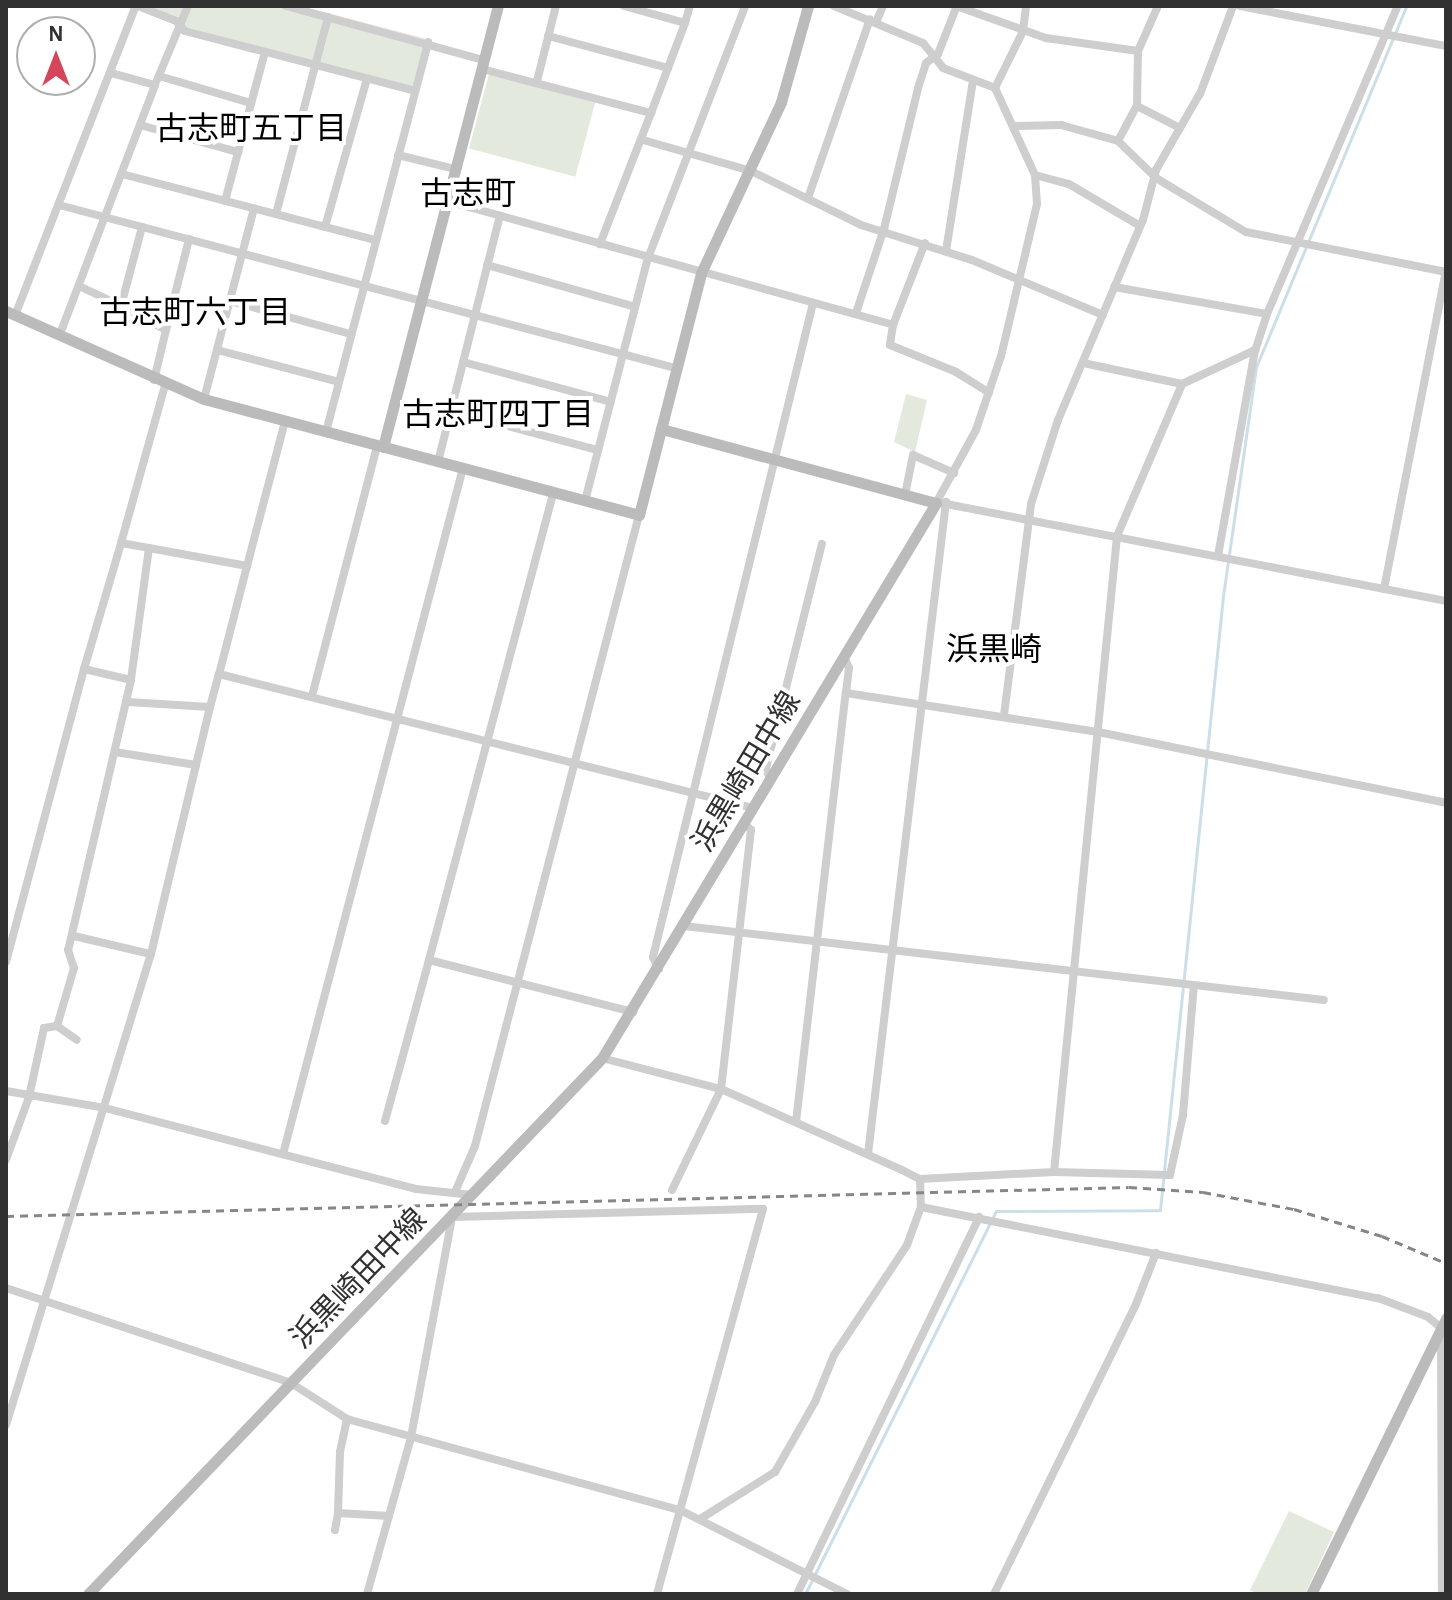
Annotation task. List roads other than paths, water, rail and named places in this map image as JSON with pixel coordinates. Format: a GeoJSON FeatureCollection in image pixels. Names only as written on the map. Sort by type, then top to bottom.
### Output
{"type":"FeatureCollection","features":[{"type":"Feature","properties":{"kind":"main road"},"geometry":{"type":"LineString","coordinates":[[380,446],[498,6]]}},
{"type":"Feature","properties":{"kind":"main road"},"geometry":{"type":"LineString","coordinates":[[11,312],[159,383],[204,399],[639,515],[701,273],[751,171],[797,60],[808,6]]}},
{"type":"Feature","properties":{"kind":"main road"},"geometry":{"type":"LineString","coordinates":[[661,429],[941,503]]}},
{"type":"Feature","properties":{"kind":"main road","name":"浜黒崎田中線"},"geometry":{"type":"LineString","coordinates":[[88,1594],[602,1058],[659,969],[844,657],[941,503]]}},
{"type":"Feature","properties":{"kind":"main road"},"geometry":{"type":"LineString","coordinates":[[1311,1594],[1443,1323]]}},
{"type":"Feature","properties":{"kind":"street"},"geometry":{"type":"LineString","coordinates":[[11,312],[59,205],[137,6],[181,26],[185,31],[415,91]]}},
{"type":"Feature","properties":{"kind":"street"},"geometry":{"type":"LineString","coordinates":[[60,334],[188,6]]}},
{"type":"Feature","properties":{"kind":"street"},"geometry":{"type":"LineString","coordinates":[[286,6],[428,42],[483,64],[651,113]]}},
{"type":"Feature","properties":{"kind":"street"},"geometry":{"type":"LineString","coordinates":[[537,81],[556,6]]}},
{"type":"Feature","properties":{"kind":"street"},"geometry":{"type":"LineString","coordinates":[[624,6],[685,23]]}},
{"type":"Feature","properties":{"kind":"street"},"geometry":{"type":"LineString","coordinates":[[600,244],[643,140],[690,6]]}},
{"type":"Feature","properties":{"kind":"street"},"geometry":{"type":"LineString","coordinates":[[585,501],[648,258],[691,154],[745,6]]}},
{"type":"Feature","properties":{"kind":"street"},"geometry":{"type":"LineString","coordinates":[[834,6],[923,43],[943,68],[995,88],[1035,175],[1037,204],[1021,280],[989,393],[941,503],[922,704],[868,1154]]}},
{"type":"Feature","properties":{"kind":"street"},"geometry":{"type":"LineString","coordinates":[[808,198],[873,20],[883,6]]}},
{"type":"Feature","properties":{"kind":"street"},"geometry":{"type":"LineString","coordinates":[[995,88],[1023,31],[1026,6]]}},
{"type":"Feature","properties":{"kind":"street"},"geometry":{"type":"LineString","coordinates":[[1118,141],[1137,106],[1138,51],[1158,6]]}},
{"type":"Feature","properties":{"kind":"street"},"geometry":{"type":"LineString","coordinates":[[1004,715],[1027,518],[1058,420],[1140,226],[1156,178],[1200,94],[1233,6]]}},
{"type":"Feature","properties":{"kind":"street"},"geometry":{"type":"LineString","coordinates":[[1240,6],[1446,46]]}},
{"type":"Feature","properties":{"kind":"street"},"geometry":{"type":"LineString","coordinates":[[1218,555],[1255,350],[1267,314],[1398,6]]}},
{"type":"Feature","properties":{"kind":"street"},"geometry":{"type":"LineString","coordinates":[[856,313],[884,229],[913,104],[956,7],[1023,31],[1138,51]]}},
{"type":"Feature","properties":{"kind":"street"},"geometry":{"type":"LineString","coordinates":[[276,214],[328,17]]}},
{"type":"Feature","properties":{"kind":"street"},"geometry":{"type":"LineString","coordinates":[[548,36],[668,68]]}},
{"type":"Feature","properties":{"kind":"street"},"geometry":{"type":"LineString","coordinates":[[326,432],[428,42]]}},
{"type":"Feature","properties":{"kind":"street"},"geometry":{"type":"LineString","coordinates":[[225,201],[265,52]]}},
{"type":"Feature","properties":{"kind":"street"},"geometry":{"type":"LineString","coordinates":[[111,73],[157,80],[251,103]]}},
{"type":"Feature","properties":{"kind":"street"},"geometry":{"type":"LineString","coordinates":[[325,227],[367,79]]}},
{"type":"Feature","properties":{"kind":"street"},"geometry":{"type":"LineString","coordinates":[[946,251],[973,81]]}},
{"type":"Feature","properties":{"kind":"street"},"geometry":{"type":"LineString","coordinates":[[1137,106],[1180,128]]}},
{"type":"Feature","properties":{"kind":"street"},"geometry":{"type":"LineString","coordinates":[[140,125],[238,152]]}},
{"type":"Feature","properties":{"kind":"street"},"geometry":{"type":"LineString","coordinates":[[1014,126],[1061,125],[1118,141],[1156,178],[1227,224],[1446,272],[1384,589]]}},
{"type":"Feature","properties":{"kind":"street"},"geometry":{"type":"LineString","coordinates":[[643,140],[751,171],[861,225],[925,243],[1103,315]]}},
{"type":"Feature","properties":{"kind":"street"},"geometry":{"type":"LineString","coordinates":[[398,155],[455,169]]}},
{"type":"Feature","properties":{"kind":"street"},"geometry":{"type":"LineString","coordinates":[[122,174],[376,240]]}},
{"type":"Feature","properties":{"kind":"street"},"geometry":{"type":"LineString","coordinates":[[1035,175],[1069,184],[1140,226]]}},
{"type":"Feature","properties":{"kind":"street"},"geometry":{"type":"LineString","coordinates":[[447,201],[893,325]]}},
{"type":"Feature","properties":{"kind":"street"},"geometry":{"type":"LineString","coordinates":[[59,205],[675,368]]}},
{"type":"Feature","properties":{"kind":"street"},"geometry":{"type":"LineString","coordinates":[[204,399],[254,208]]}},
{"type":"Feature","properties":{"kind":"street"},"geometry":{"type":"LineString","coordinates":[[438,462],[500,216]]}},
{"type":"Feature","properties":{"kind":"street"},"geometry":{"type":"LineString","coordinates":[[121,306],[142,227]]}},
{"type":"Feature","properties":{"kind":"street"},"geometry":{"type":"LineString","coordinates":[[6,962],[121,543],[159,383],[166,330],[189,239]]}},
{"type":"Feature","properties":{"kind":"street"},"geometry":{"type":"LineString","coordinates":[[925,243],[893,325],[890,345],[956,372],[989,393]]}},
{"type":"Feature","properties":{"kind":"street"},"geometry":{"type":"LineString","coordinates":[[487,265],[635,307]]}},
{"type":"Feature","properties":{"kind":"street"},"geometry":{"type":"LineString","coordinates":[[79,286],[166,330]]}},
{"type":"Feature","properties":{"kind":"street"},"geometry":{"type":"LineString","coordinates":[[1114,287],[1267,314]]}},
{"type":"Feature","properties":{"kind":"street"},"geometry":{"type":"LineString","coordinates":[[230,301],[351,334]]}},
{"type":"Feature","properties":{"kind":"street"},"geometry":{"type":"LineString","coordinates":[[659,969],[653,957],[813,303]]}},
{"type":"Feature","properties":{"kind":"street"},"geometry":{"type":"LineString","coordinates":[[217,350],[339,382]]}},
{"type":"Feature","properties":{"kind":"street"},"geometry":{"type":"LineString","coordinates":[[1083,363],[1182,384],[1255,350]]}},
{"type":"Feature","properties":{"kind":"street"},"geometry":{"type":"LineString","coordinates":[[463,362],[611,402]]}},
{"type":"Feature","properties":{"kind":"street"},"geometry":{"type":"LineString","coordinates":[[1054,1172],[1117,536],[1182,384]]}},
{"type":"Feature","properties":{"kind":"street"},"geometry":{"type":"LineString","coordinates":[[451,411],[598,450]]}},
{"type":"Feature","properties":{"kind":"street"},"geometry":{"type":"LineString","coordinates":[[6,1425],[47,1301],[151,954],[210,707],[285,421]]}},
{"type":"Feature","properties":{"kind":"street"},"geometry":{"type":"LineString","coordinates":[[312,696],[380,446]]}},
{"type":"Feature","properties":{"kind":"street"},"geometry":{"type":"LineString","coordinates":[[905,495],[913,455],[954,473]]}},
{"type":"Feature","properties":{"kind":"street"},"geometry":{"type":"LineString","coordinates":[[283,1154],[395,716],[463,468]]}},
{"type":"Feature","properties":{"kind":"street"},"geometry":{"type":"LineString","coordinates":[[385,1121],[553,493]]}},
{"type":"Feature","properties":{"kind":"street"},"geometry":{"type":"LineString","coordinates":[[941,503],[1446,601]]}},
{"type":"Feature","properties":{"kind":"street"},"geometry":{"type":"LineString","coordinates":[[455,1192],[475,1146],[639,515]]}},
{"type":"Feature","properties":{"kind":"street"},"geometry":{"type":"LineString","coordinates":[[121,543],[247,566]]}},
{"type":"Feature","properties":{"kind":"street"},"geometry":{"type":"LineString","coordinates":[[770,780],[766,768],[822,544]]}},
{"type":"Feature","properties":{"kind":"street"},"geometry":{"type":"LineString","coordinates":[[57,1026],[74,968],[68,950],[74,936],[128,702],[149,548]]}},
{"type":"Feature","properties":{"kind":"street"},"geometry":{"type":"LineString","coordinates":[[796,1122],[849,668],[844,657]]}},
{"type":"Feature","properties":{"kind":"street"},"geometry":{"type":"LineString","coordinates":[[84,669],[131,680]]}},
{"type":"Feature","properties":{"kind":"street"},"geometry":{"type":"LineString","coordinates":[[219,674],[489,738],[753,808]]}},
{"type":"Feature","properties":{"kind":"street"},"geometry":{"type":"LineString","coordinates":[[846,693],[1004,715],[1098,732],[1446,803]]}},
{"type":"Feature","properties":{"kind":"street"},"geometry":{"type":"LineString","coordinates":[[128,702],[210,707]]}},
{"type":"Feature","properties":{"kind":"street"},"geometry":{"type":"LineString","coordinates":[[115,752],[196,765]]}},
{"type":"Feature","properties":{"kind":"street"},"geometry":{"type":"LineString","coordinates":[[672,1190],[721,1089],[751,830],[744,823]]}},
{"type":"Feature","properties":{"kind":"street"},"geometry":{"type":"LineString","coordinates":[[684,926],[1324,1000]]}},
{"type":"Feature","properties":{"kind":"street"},"geometry":{"type":"LineString","coordinates":[[74,936],[151,954]]}},
{"type":"Feature","properties":{"kind":"street"},"geometry":{"type":"LineString","coordinates":[[429,960],[633,1012]]}},
{"type":"Feature","properties":{"kind":"street"},"geometry":{"type":"LineString","coordinates":[[602,1058],[721,1089],[920,1179],[1054,1172],[1170,1175],[1183,1115],[1194,985]]}},
{"type":"Feature","properties":{"kind":"street"},"geometry":{"type":"LineString","coordinates":[[6,1160],[29,1097],[44,1028],[57,1026],[77,1040]]}},
{"type":"Feature","properties":{"kind":"street"},"geometry":{"type":"LineString","coordinates":[[6,1091],[105,1108],[416,1189],[473,1195]]}},
{"type":"Feature","properties":{"kind":"street"},"geometry":{"type":"LineString","coordinates":[[700,1519],[775,1472],[815,1402],[834,1355],[907,1245],[921,1207],[920,1179]]}},
{"type":"Feature","properties":{"kind":"street"},"geometry":{"type":"LineString","coordinates":[[921,1207],[1378,1298],[1443,1323],[1442,1594]]}},
{"type":"Feature","properties":{"kind":"street"},"geometry":{"type":"LineString","coordinates":[[367,1594],[411,1437],[452,1217],[763,1209],[657,1594]]}},
{"type":"Feature","properties":{"kind":"street"},"geometry":{"type":"LineString","coordinates":[[797,1594],[979,1217]]}},
{"type":"Feature","properties":{"kind":"street"},"geometry":{"type":"LineString","coordinates":[[994,1594],[1136,1304],[1156,1253]]}},
{"type":"Feature","properties":{"kind":"street"},"geometry":{"type":"LineString","coordinates":[[6,1288],[291,1383],[347,1419],[680,1510],[847,1594]]}},
{"type":"Feature","properties":{"kind":"street"},"geometry":{"type":"LineString","coordinates":[[335,1530],[340,1452],[347,1419]]}},
{"type":"Feature","properties":{"kind":"street"},"geometry":{"type":"LineString","coordinates":[[338,1513],[389,1516]]}},
{"type":"Feature","properties":{"kind":"waterway"},"geometry":{"type":"LineString","coordinates":[[805,1594],[996,1211],[1160,1210],[1223,596],[1256,367],[1406,6]]}},
{"type":"Feature","properties":{"kind":"railway"},"geometry":{"type":"LineString","coordinates":[[6,1216],[1129,1187],[1203,1192],[1294,1209],[1382,1236],[1446,1263]]}},
{"type":"Feature","properties":{"kind":"district","name":"古志町五丁目"},"geometry":{"type":"Point","coordinates":[251,129]}},
{"type":"Feature","properties":{"kind":"district","name":"古志町"},"geometry":{"type":"Point","coordinates":[468,194]}},
{"type":"Feature","properties":{"kind":"district","name":"古志町六丁目"},"geometry":{"type":"Point","coordinates":[195,313]}},
{"type":"Feature","properties":{"kind":"district","name":"古志町四丁目"},"geometry":{"type":"Point","coordinates":[498,415]}},
{"type":"Feature","properties":{"kind":"district","name":"浜黒崎"},"geometry":{"type":"Point","coordinates":[994,650]}}]}
